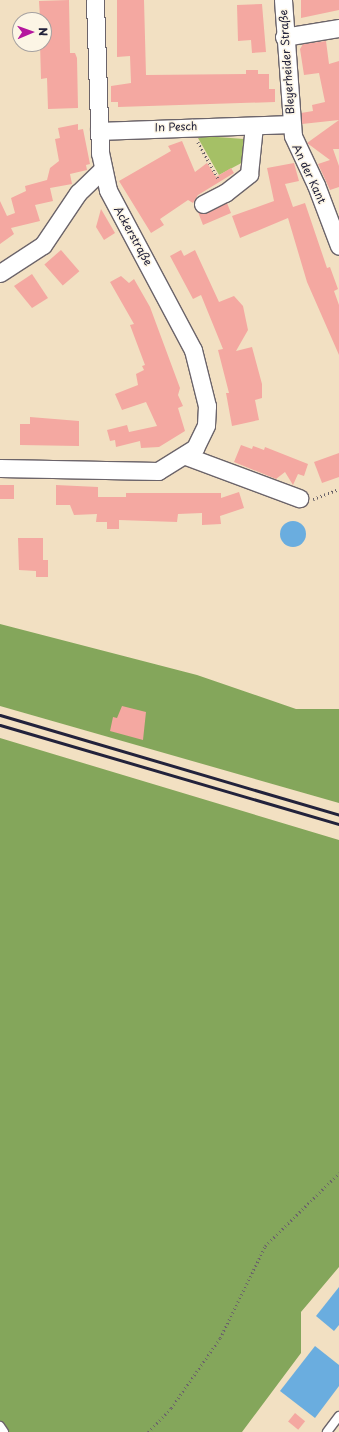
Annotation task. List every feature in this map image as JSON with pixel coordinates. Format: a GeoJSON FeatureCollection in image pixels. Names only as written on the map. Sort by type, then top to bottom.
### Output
{"type":"FeatureCollection","features":[{"type":"Feature","properties":{"kind":"street","name":"Ackerstraße"},"geometry":{"type":"LineString","coordinates":[[0,468],[138,472],[158,471],[186,456],[200,439],[206,425],[207,406],[193,350],[118,210],[103,169],[98,131],[95,0]]}},
{"type":"Feature","properties":{"kind":"street","name":"Bleyerheider Straße"},"geometry":{"type":"LineString","coordinates":[[283,0],[284,37],[291,124]]}},
{"type":"Feature","properties":{"kind":"street"},"geometry":{"type":"LineString","coordinates":[[284,37],[339,28]]}},
{"type":"Feature","properties":{"kind":"street","name":"In Pesch"},"geometry":{"type":"LineString","coordinates":[[98,131],[291,124]]}},
{"type":"Feature","properties":{"kind":"street","name":"An der Kant"},"geometry":{"type":"LineString","coordinates":[[291,124],[296,146],[316,185],[338,243]]}},
{"type":"Feature","properties":{"kind":"street"},"geometry":{"type":"LineString","coordinates":[[203,204],[225,193],[250,170],[254,126]]}},
{"type":"Feature","properties":{"kind":"street"},"geometry":{"type":"LineString","coordinates":[[0,273],[43,245],[78,193],[103,169]]}},
{"type":"Feature","properties":{"kind":"street"},"geometry":{"type":"LineString","coordinates":[[186,456],[299,498]]}},
{"type":"Feature","properties":{"kind":"lane"},"geometry":{"type":"LineString","coordinates":[[327,1432],[339,1416]]}},
{"type":"Feature","properties":{"kind":"lane"},"geometry":{"type":"LineString","coordinates":[[0,1426],[4,1432]]}},
{"type":"Feature","properties":{"kind":"path"},"geometry":{"type":"LineString","coordinates":[[196,139],[225,193]]}},
{"type":"Feature","properties":{"kind":"path"},"geometry":{"type":"LineString","coordinates":[[299,498],[313,499],[339,489]]}},
{"type":"Feature","properties":{"kind":"path"},"geometry":{"type":"LineString","coordinates":[[148,1432],[171,1408],[220,1338],[265,1246],[339,1172]]}},
{"type":"Feature","properties":{"kind":"green space"},"geometry":{"type":"Polygon","coordinates":[[[204,136],[244,139],[248,142],[247,160],[219,175],[198,138],[204,136]]]}},
{"type":"Feature","properties":{"kind":"green space"},"geometry":{"type":"Polygon","coordinates":[[[0,624],[197,675],[296,709],[339,709],[339,803],[0,706],[0,624]]]}},
{"type":"Feature","properties":{"kind":"green space"},"geometry":{"type":"Polygon","coordinates":[[[0,738],[339,840],[339,1267],[301,1312],[301,1353],[242,1432],[0,1432],[0,738]]]}},
{"type":"Feature","properties":{"kind":"water"},"geometry":{"type":"Polygon","coordinates":[[[293,521],[302,525],[306,534],[302,543],[293,547],[284,543],[280,534],[284,525],[293,521]]]}},
{"type":"Feature","properties":{"kind":"water"},"geometry":{"type":"Polygon","coordinates":[[[339,1287],[339,1325],[334,1331],[316,1316],[339,1287]]]}},
{"type":"Feature","properties":{"kind":"water"},"geometry":{"type":"Polygon","coordinates":[[[315,1346],[339,1365],[339,1386],[315,1418],[280,1391],[315,1346]]]}},
{"type":"Feature","properties":{"kind":"building"},"geometry":{"type":"Polygon","coordinates":[[[69,0],[70,53],[75,53],[77,58],[78,108],[48,109],[47,78],[41,79],[40,52],[52,52],[52,12],[40,12],[39,1],[69,0]]]}},
{"type":"Feature","properties":{"kind":"building"},"geometry":{"type":"Polygon","coordinates":[[[117,0],[144,0],[146,75],[246,74],[246,70],[258,70],[258,74],[269,74],[269,89],[275,89],[275,102],[118,107],[118,102],[111,102],[111,86],[131,83],[130,56],[117,57],[117,0]]]}},
{"type":"Feature","properties":{"kind":"building"},"geometry":{"type":"Polygon","coordinates":[[[301,0],[339,0],[339,10],[301,18],[301,0]]]}},
{"type":"Feature","properties":{"kind":"building"},"geometry":{"type":"Polygon","coordinates":[[[262,4],[266,52],[252,53],[251,40],[238,41],[237,5],[262,4]]]}},
{"type":"Feature","properties":{"kind":"building"},"geometry":{"type":"Polygon","coordinates":[[[326,41],[329,64],[339,61],[339,120],[302,124],[301,113],[313,111],[312,105],[325,102],[319,73],[304,75],[300,49],[303,44],[326,41]]]}},
{"type":"Feature","properties":{"kind":"building"},"geometry":{"type":"Polygon","coordinates":[[[339,120],[339,149],[333,149],[339,166],[339,187],[330,190],[318,164],[330,160],[307,143],[339,120]]]}},
{"type":"Feature","properties":{"kind":"building"},"geometry":{"type":"Polygon","coordinates":[[[78,124],[78,130],[83,129],[90,164],[86,165],[87,170],[70,174],[72,184],[50,188],[53,201],[35,205],[40,221],[11,228],[14,234],[0,244],[0,201],[7,216],[15,213],[11,198],[26,191],[25,186],[47,180],[50,168],[59,161],[55,139],[60,138],[58,128],[78,124]]]}},
{"type":"Feature","properties":{"kind":"building"},"geometry":{"type":"Polygon","coordinates":[[[182,141],[195,172],[207,163],[216,177],[231,168],[234,173],[198,195],[193,203],[188,200],[160,219],[164,225],[151,233],[119,181],[171,151],[168,146],[182,141]]]}},
{"type":"Feature","properties":{"kind":"building"},"geometry":{"type":"Polygon","coordinates":[[[294,163],[299,181],[285,184],[293,207],[305,203],[327,268],[330,267],[338,289],[334,291],[339,305],[339,355],[307,282],[288,218],[240,238],[232,216],[274,201],[267,168],[294,163]]]}},
{"type":"Feature","properties":{"kind":"building"},"geometry":{"type":"Polygon","coordinates":[[[227,203],[231,213],[203,225],[198,212],[207,213],[227,203]]]}},
{"type":"Feature","properties":{"kind":"building"},"geometry":{"type":"Polygon","coordinates":[[[101,209],[115,233],[104,240],[96,227],[101,209]]]}},
{"type":"Feature","properties":{"kind":"building"},"geometry":{"type":"Polygon","coordinates":[[[61,250],[79,271],[63,286],[44,264],[61,250]]]}},
{"type":"Feature","properties":{"kind":"building"},"geometry":{"type":"Polygon","coordinates":[[[181,250],[184,256],[195,250],[219,302],[234,296],[243,306],[248,330],[236,351],[252,347],[262,384],[262,398],[255,400],[259,420],[232,426],[226,393],[229,393],[218,350],[223,349],[201,295],[193,299],[170,256],[181,250]]]}},
{"type":"Feature","properties":{"kind":"building"},"geometry":{"type":"Polygon","coordinates":[[[32,274],[48,298],[32,308],[14,286],[32,274]]]}},
{"type":"Feature","properties":{"kind":"building"},"geometry":{"type":"Polygon","coordinates":[[[121,276],[129,283],[134,279],[150,307],[180,388],[178,395],[183,406],[178,408],[185,431],[159,447],[141,448],[140,441],[116,447],[115,440],[110,441],[107,430],[127,425],[129,432],[157,426],[146,402],[122,410],[115,394],[138,385],[136,374],[144,370],[142,366],[145,365],[130,325],[134,324],[110,282],[121,276]]]}},
{"type":"Feature","properties":{"kind":"building"},"geometry":{"type":"Polygon","coordinates":[[[30,417],[79,421],[79,446],[20,445],[20,424],[30,424],[30,417]]]}},
{"type":"Feature","properties":{"kind":"building"},"geometry":{"type":"Polygon","coordinates":[[[241,445],[252,449],[253,446],[264,450],[265,447],[308,464],[304,476],[298,474],[293,485],[285,472],[276,479],[234,462],[241,445]]]}},
{"type":"Feature","properties":{"kind":"building"},"geometry":{"type":"Polygon","coordinates":[[[339,453],[339,477],[322,483],[314,462],[339,453]]]}},
{"type":"Feature","properties":{"kind":"building"},"geometry":{"type":"Polygon","coordinates":[[[0,485],[14,485],[14,499],[0,499],[0,485]]]}},
{"type":"Feature","properties":{"kind":"building"},"geometry":{"type":"Polygon","coordinates":[[[56,485],[98,487],[98,497],[126,497],[126,493],[221,493],[221,498],[239,492],[244,508],[220,516],[221,524],[202,525],[202,513],[178,514],[177,522],[119,520],[119,529],[107,529],[107,522],[96,522],[97,514],[74,515],[70,505],[56,505],[56,485]]]}},
{"type":"Feature","properties":{"kind":"building"},"geometry":{"type":"Polygon","coordinates":[[[18,538],[43,538],[43,560],[48,560],[48,577],[36,577],[36,571],[19,570],[18,538]]]}},
{"type":"Feature","properties":{"kind":"building"},"geometry":{"type":"Polygon","coordinates":[[[122,706],[146,712],[143,740],[110,731],[113,717],[117,718],[122,706]]]}},
{"type":"Feature","properties":{"kind":"building"},"geometry":{"type":"Polygon","coordinates":[[[295,1413],[305,1421],[298,1430],[288,1422],[295,1413]]]}},
{"type":"Feature","properties":{"kind":"railway"},"geometry":{"type":"LineString","coordinates":[[0,715],[339,815]]}},
{"type":"Feature","properties":{"kind":"railway"},"geometry":{"type":"LineString","coordinates":[[0,725],[339,824]]}}]}
